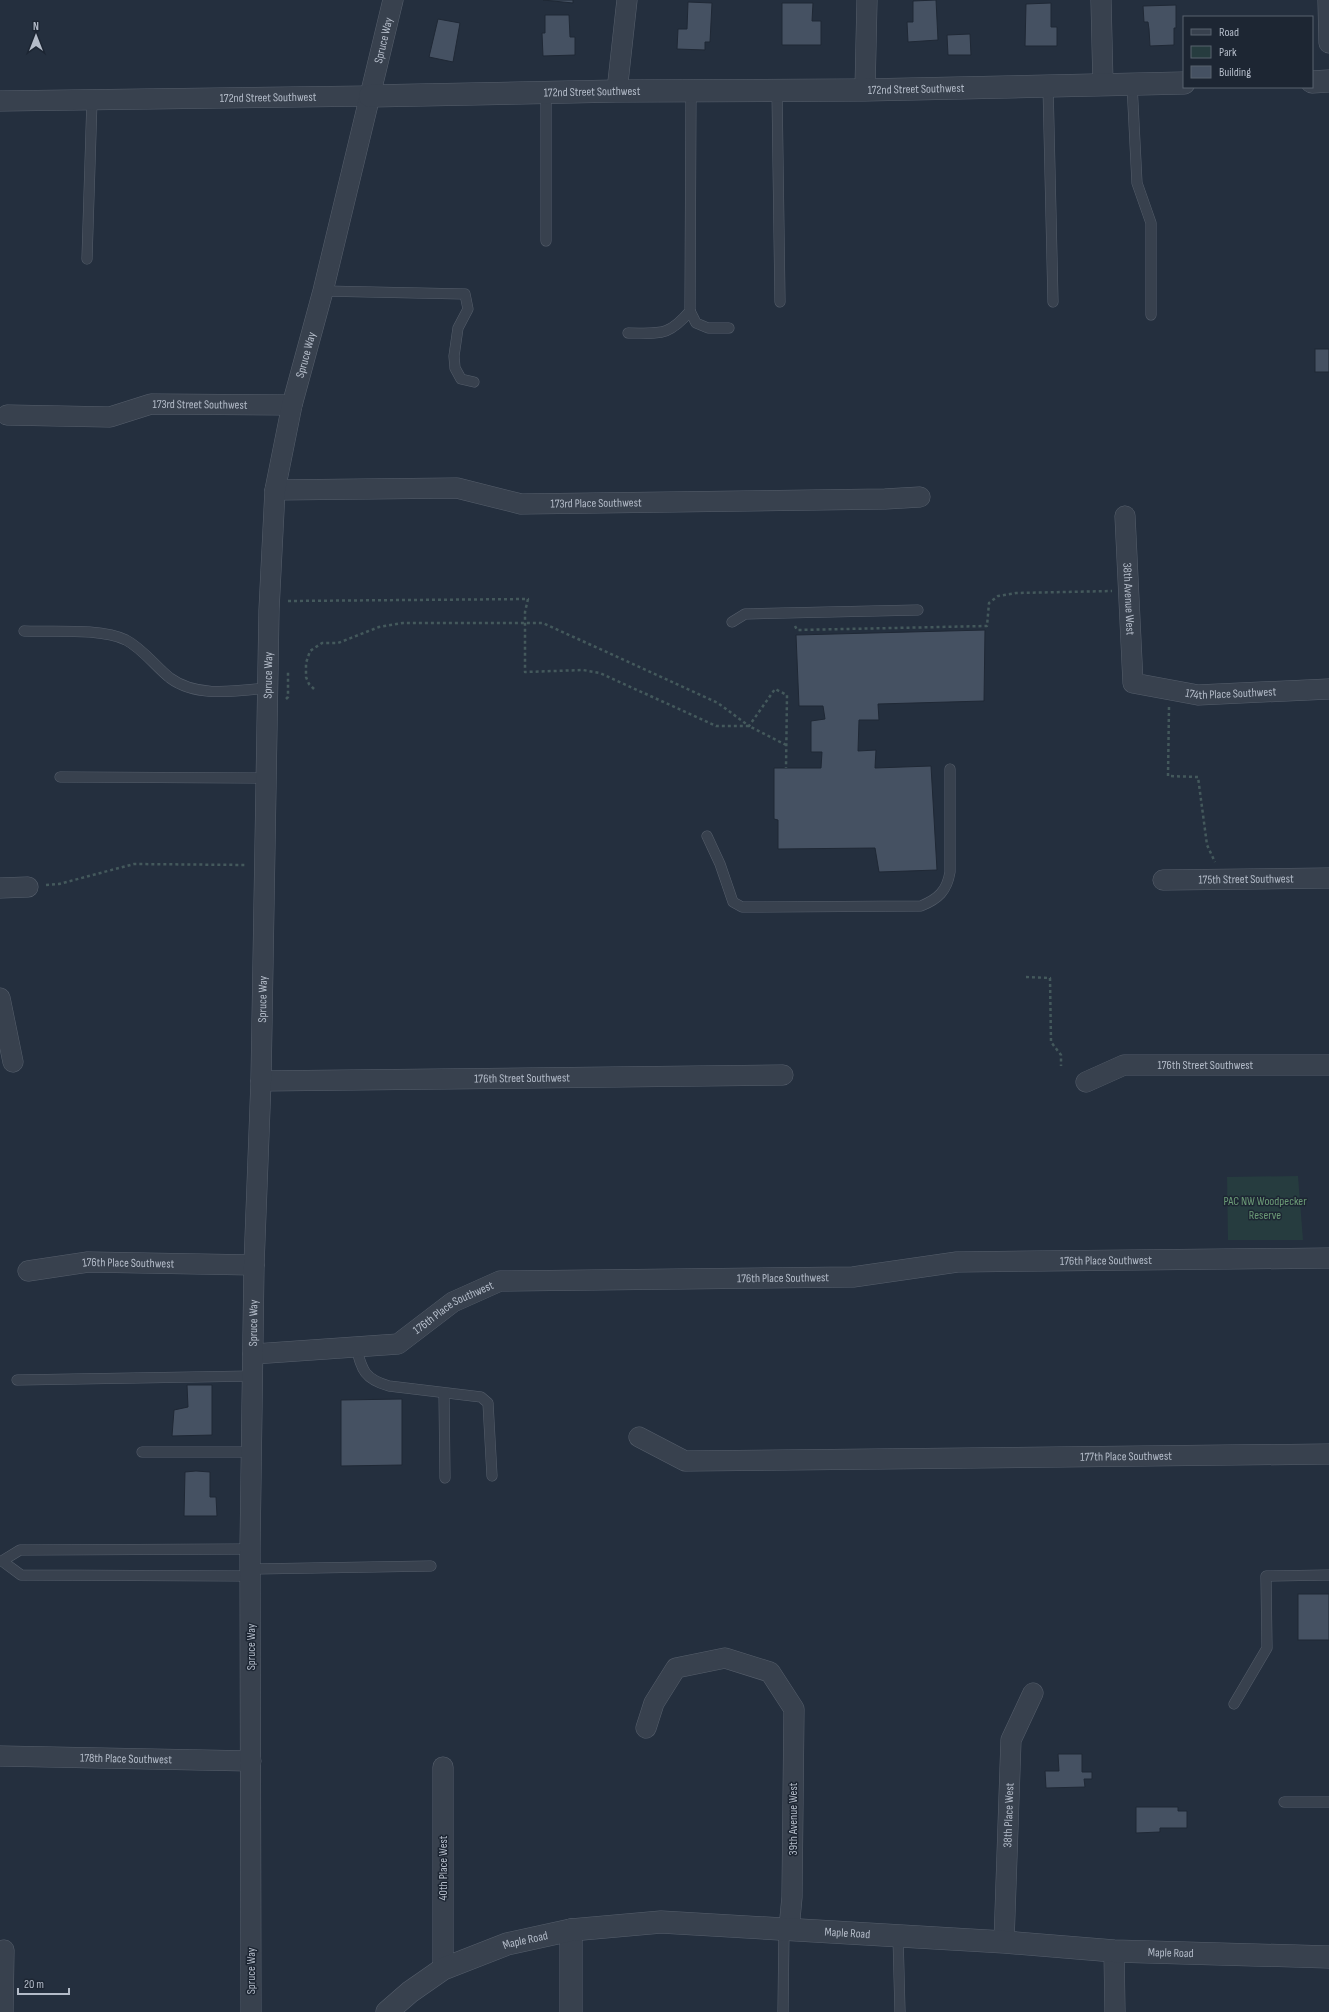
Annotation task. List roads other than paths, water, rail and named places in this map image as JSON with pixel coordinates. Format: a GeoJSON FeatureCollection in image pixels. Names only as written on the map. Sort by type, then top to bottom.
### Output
{"type":"FeatureCollection","features":[{"type":"Feature","properties":{"kind":"street","name":"Spruce Way"},"geometry":{"type":"LineString","coordinates":[[251,2012],[250,1549],[254,1354],[254,1265],[260,1081],[269,610],[274,490],[292,405],[323,291],[394,0]]}},
{"type":"Feature","properties":{"kind":"street"},"geometry":{"type":"LineString","coordinates":[[617,91],[627,0]]}},
{"type":"Feature","properties":{"kind":"street"},"geometry":{"type":"LineString","coordinates":[[865,90],[867,0]]}},
{"type":"Feature","properties":{"kind":"street"},"geometry":{"type":"LineString","coordinates":[[1101,0],[1103,84]]}},
{"type":"Feature","properties":{"kind":"street"},"geometry":{"type":"LineString","coordinates":[[1328,0],[1329,43]]}},
{"type":"Feature","properties":{"kind":"street"},"geometry":{"type":"LineString","coordinates":[[1313,82],[1329,81]]}},
{"type":"Feature","properties":{"kind":"street","name":"172nd Street Southwest"},"geometry":{"type":"LineString","coordinates":[[0,101],[617,91],[865,90],[1183,83]]}},
{"type":"Feature","properties":{"kind":"street","name":"173rd Street Southwest"},"geometry":{"type":"LineString","coordinates":[[7,415],[110,417],[151,404],[292,405]]}},
{"type":"Feature","properties":{"kind":"street","name":"173rd Place Southwest"},"geometry":{"type":"LineString","coordinates":[[274,490],[457,488],[521,504],[884,499],[920,497]]}},
{"type":"Feature","properties":{"kind":"street","name":"38th Avenue West"},"geometry":{"type":"LineString","coordinates":[[1125,516],[1133,683]]}},
{"type":"Feature","properties":{"kind":"street","name":"174th Place Southwest"},"geometry":{"type":"LineString","coordinates":[[1133,683],[1198,695],[1329,689]]}},
{"type":"Feature","properties":{"kind":"street","name":"175th Street Southwest"},"geometry":{"type":"LineString","coordinates":[[1163,880],[1329,878]]}},
{"type":"Feature","properties":{"kind":"street"},"geometry":{"type":"LineString","coordinates":[[0,888],[28,887]]}},
{"type":"Feature","properties":{"kind":"street"},"geometry":{"type":"LineString","coordinates":[[0,998],[13,1062]]}},
{"type":"Feature","properties":{"kind":"street","name":"176th Street Southwest"},"geometry":{"type":"LineString","coordinates":[[1086,1082],[1124,1065],[1329,1065]]}},
{"type":"Feature","properties":{"kind":"street","name":"176th Street Southwest"},"geometry":{"type":"LineString","coordinates":[[260,1081],[783,1075]]}},
{"type":"Feature","properties":{"kind":"street","name":"176th Place Southwest"},"geometry":{"type":"LineString","coordinates":[[254,1354],[398,1344],[453,1302],[500,1282],[853,1277],[957,1262],[1329,1258]]}},
{"type":"Feature","properties":{"kind":"street","name":"176th Place Southwest"},"geometry":{"type":"LineString","coordinates":[[28,1271],[88,1262],[254,1265]]}},
{"type":"Feature","properties":{"kind":"street","name":"177th Place Southwest"},"geometry":{"type":"LineString","coordinates":[[639,1437],[685,1461],[924,1460],[1329,1454]]}},
{"type":"Feature","properties":{"kind":"street","name":"39th Avenue West"},"geometry":{"type":"LineString","coordinates":[[646,1728],[654,1703],[676,1668],[725,1658],[770,1672],[794,1709],[792,1897],[786,1929]]}},
{"type":"Feature","properties":{"kind":"street","name":"38th Place West"},"geometry":{"type":"LineString","coordinates":[[1004,1942],[1011,1740],[1033,1693]]}},
{"type":"Feature","properties":{"kind":"street","name":"178th Place Southwest"},"geometry":{"type":"LineString","coordinates":[[0,1756],[251,1761]]}},
{"type":"Feature","properties":{"kind":"street","name":"40th Place West"},"geometry":{"type":"LineString","coordinates":[[443,1767],[443,1969]]}},
{"type":"Feature","properties":{"kind":"street","name":"Maple Road"},"geometry":{"type":"LineString","coordinates":[[387,2012],[410,1992],[443,1969],[507,1944],[571,1930],[662,1922],[1004,1942],[1114,1951],[1329,1957]]}},
{"type":"Feature","properties":{"kind":"street"},"geometry":{"type":"LineString","coordinates":[[571,1930],[571,2012]]}},
{"type":"Feature","properties":{"kind":"street"},"geometry":{"type":"LineString","coordinates":[[3,2012],[4,1950]]}},
{"type":"Feature","properties":{"kind":"street"},"geometry":{"type":"LineString","coordinates":[[1114,1951],[1116,2012]]}},
{"type":"Feature","properties":{"kind":"lane"},"geometry":{"type":"LineString","coordinates":[[1132,84],[1137,183],[1151,223],[1151,316]]}},
{"type":"Feature","properties":{"kind":"lane"},"geometry":{"type":"LineString","coordinates":[[1048,85],[1053,302]]}},
{"type":"Feature","properties":{"kind":"lane"},"geometry":{"type":"LineString","coordinates":[[777,90],[780,302]]}},
{"type":"Feature","properties":{"kind":"lane"},"geometry":{"type":"LineString","coordinates":[[691,91],[690,311],[696,323],[708,328],[729,328]]}},
{"type":"Feature","properties":{"kind":"lane"},"geometry":{"type":"LineString","coordinates":[[546,92],[546,241]]}},
{"type":"Feature","properties":{"kind":"lane"},"geometry":{"type":"LineString","coordinates":[[86,259],[92,100]]}},
{"type":"Feature","properties":{"kind":"lane"},"geometry":{"type":"LineString","coordinates":[[323,291],[465,294],[468,309],[458,328],[455,341],[455,368],[461,379],[474,382]]}},
{"type":"Feature","properties":{"kind":"lane"},"geometry":{"type":"LineString","coordinates":[[628,333],[659,334],[677,326],[690,311]]}},
{"type":"Feature","properties":{"kind":"lane"},"geometry":{"type":"LineString","coordinates":[[732,622],[745,614],[918,610]]}},
{"type":"Feature","properties":{"kind":"lane"},"geometry":{"type":"LineString","coordinates":[[24,631],[106,634],[120,638],[127,641],[147,656],[171,678],[196,690],[232,692],[267,688]]}},
{"type":"Feature","properties":{"kind":"lane"},"geometry":{"type":"LineString","coordinates":[[707,836],[720,864],[733,902],[742,907],[920,906],[933,901],[942,893],[948,884],[950,872],[950,769]]}},
{"type":"Feature","properties":{"kind":"lane"},"geometry":{"type":"LineString","coordinates":[[60,777],[266,778]]}},
{"type":"Feature","properties":{"kind":"lane"},"geometry":{"type":"LineString","coordinates":[[356,1347],[360,1364],[372,1380],[389,1386],[481,1397],[488,1402],[492,1476]]}},
{"type":"Feature","properties":{"kind":"lane"},"geometry":{"type":"LineString","coordinates":[[17,1380],[253,1376]]}},
{"type":"Feature","properties":{"kind":"lane"},"geometry":{"type":"LineString","coordinates":[[444,1393],[445,1478]]}},
{"type":"Feature","properties":{"kind":"lane"},"geometry":{"type":"LineString","coordinates":[[142,1452],[252,1452]]}},
{"type":"Feature","properties":{"kind":"lane"},"geometry":{"type":"LineString","coordinates":[[250,1549],[20,1550],[2,1561],[21,1575],[250,1572],[431,1566]]}},
{"type":"Feature","properties":{"kind":"lane"},"geometry":{"type":"LineString","coordinates":[[1234,1704],[1267,1648],[1266,1576],[1329,1575]]}},
{"type":"Feature","properties":{"kind":"lane"},"geometry":{"type":"LineString","coordinates":[[1284,1802],[1329,1802]]}},
{"type":"Feature","properties":{"kind":"lane"},"geometry":{"type":"LineString","coordinates":[[783,2012],[786,1929]]}},
{"type":"Feature","properties":{"kind":"lane"},"geometry":{"type":"LineString","coordinates":[[898,1936],[900,2012]]}},
{"type":"Feature","properties":{"kind":"park label","name":"PAC NW Woodpecker Reserve"},"geometry":{"type":"Point","coordinates":[1265,1208]}}]}
